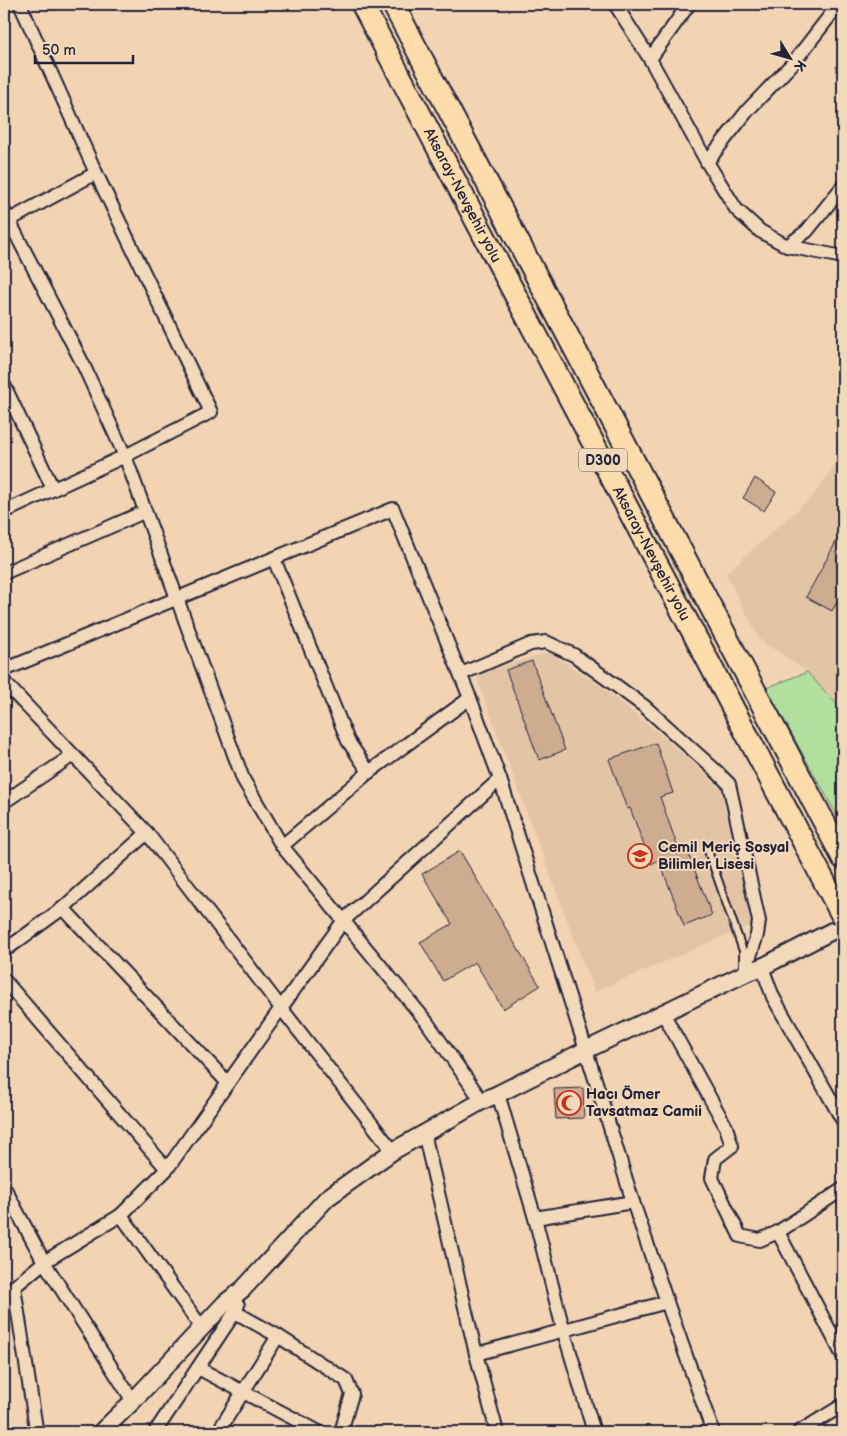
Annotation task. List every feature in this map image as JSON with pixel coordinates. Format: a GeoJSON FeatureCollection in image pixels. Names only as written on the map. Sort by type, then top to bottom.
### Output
{"type":"FeatureCollection","features":[{"type":"Feature","properties":{"kind":"highway","name":"Aksaray-Nevşehir yolu"},"geometry":{"type":"LineString","coordinates":[[362,4],[838,924]]}},
{"type":"Feature","properties":{"kind":"highway","name":"Aksaray-Nevşehir yolu"},"geometry":{"type":"LineString","coordinates":[[393,4],[843,858]]}},
{"type":"Feature","properties":{"kind":"street"},"geometry":{"type":"LineString","coordinates":[[5,509],[125,456],[212,412],[96,173],[20,4]]}},
{"type":"Feature","properties":{"kind":"street"},"geometry":{"type":"LineString","coordinates":[[615,4],[650,59],[707,162],[736,209],[760,231],[787,246],[843,257]]}},
{"type":"Feature","properties":{"kind":"street"},"geometry":{"type":"LineString","coordinates":[[650,59],[689,4]]}},
{"type":"Feature","properties":{"kind":"street"},"geometry":{"type":"LineString","coordinates":[[707,162],[748,110],[794,62],[839,4]]}},
{"type":"Feature","properties":{"kind":"street"},"geometry":{"type":"LineString","coordinates":[[96,173],[5,218],[82,362],[125,456],[243,779],[282,846],[426,1021],[482,1101]]}},
{"type":"Feature","properties":{"kind":"street"},"geometry":{"type":"LineString","coordinates":[[787,246],[806,231],[843,186]]}},
{"type":"Feature","properties":{"kind":"street"},"geometry":{"type":"LineString","coordinates":[[4,385],[53,489]]}},
{"type":"Feature","properties":{"kind":"street"},"geometry":{"type":"LineString","coordinates":[[4,670],[393,509],[470,698],[500,779],[633,1202],[666,1302],[713,1432]]}},
{"type":"Feature","properties":{"kind":"street"},"geometry":{"type":"LineString","coordinates":[[4,573],[144,512]]}},
{"type":"Feature","properties":{"kind":"street"},"geometry":{"type":"LineString","coordinates":[[274,559],[348,741],[369,772]]}},
{"type":"Feature","properties":{"kind":"street"},"geometry":{"type":"LineString","coordinates":[[460,674],[531,644],[546,642],[574,655],[644,706],[729,784],[759,921],[757,935],[744,974]]}},
{"type":"Feature","properties":{"kind":"street"},"geometry":{"type":"LineString","coordinates":[[4,682],[147,834],[393,1151]]}},
{"type":"Feature","properties":{"kind":"street"},"geometry":{"type":"LineString","coordinates":[[282,846],[369,772],[470,698]]}},
{"type":"Feature","properties":{"kind":"street"},"geometry":{"type":"LineString","coordinates":[[4,802],[73,755]]}},
{"type":"Feature","properties":{"kind":"street"},"geometry":{"type":"LineString","coordinates":[[35,1431],[9,1290],[44,1262],[121,1215],[167,1169],[344,920],[500,779]]}},
{"type":"Feature","properties":{"kind":"street"},"geometry":{"type":"LineString","coordinates":[[4,951],[63,908],[147,834]]}},
{"type":"Feature","properties":{"kind":"street"},"geometry":{"type":"LineString","coordinates":[[63,908],[228,1083]]}},
{"type":"Feature","properties":{"kind":"street"},"geometry":{"type":"LineString","coordinates":[[101,1432],[225,1304],[244,1288],[327,1198],[393,1151],[482,1101],[762,967],[838,924]]}},
{"type":"Feature","properties":{"kind":"street"},"geometry":{"type":"LineString","coordinates":[[762,967],[774,997],[843,1121]]}},
{"type":"Feature","properties":{"kind":"street"},"geometry":{"type":"LineString","coordinates":[[4,980],[167,1169]]}},
{"type":"Feature","properties":{"kind":"street"},"geometry":{"type":"LineString","coordinates":[[663,1013],[726,1127],[732,1146],[715,1159],[712,1178],[740,1236],[760,1240],[778,1232],[843,1189]]}},
{"type":"Feature","properties":{"kind":"street"},"geometry":{"type":"LineString","coordinates":[[498,1094],[535,1218],[563,1330],[594,1432]]}},
{"type":"Feature","properties":{"kind":"street"},"geometry":{"type":"LineString","coordinates":[[424,1134],[476,1354],[497,1432]]}},
{"type":"Feature","properties":{"kind":"street"},"geometry":{"type":"LineString","coordinates":[[4,1187],[44,1262],[133,1401]]}},
{"type":"Feature","properties":{"kind":"street"},"geometry":{"type":"LineString","coordinates":[[535,1218],[633,1202]]}},
{"type":"Feature","properties":{"kind":"street"},"geometry":{"type":"LineString","coordinates":[[121,1215],[202,1328]]}},
{"type":"Feature","properties":{"kind":"street"},"geometry":{"type":"LineString","coordinates":[[778,1232],[843,1356]]}},
{"type":"Feature","properties":{"kind":"street"},"geometry":{"type":"LineString","coordinates":[[155,1432],[235,1312],[244,1288]]}},
{"type":"Feature","properties":{"kind":"street"},"geometry":{"type":"LineString","coordinates":[[476,1354],[666,1302]]}},
{"type":"Feature","properties":{"kind":"street"},"geometry":{"type":"LineString","coordinates":[[235,1312],[278,1336],[346,1380],[352,1394],[342,1432]]}},
{"type":"Feature","properties":{"kind":"street"},"geometry":{"type":"LineString","coordinates":[[218,1432],[278,1336]]}},
{"type":"Feature","properties":{"kind":"street"},"geometry":{"type":"LineString","coordinates":[[198,1368],[320,1432]]}},
{"type":"Feature","properties":{"kind":"street"},"geometry":{"type":"LineString","coordinates":[[799,1432],[843,1405]]}},
{"type":"Feature","properties":{"kind":"lane"},"geometry":{"type":"LineString","coordinates":[[708,851],[743,951],[744,974]]}},
{"type":"Feature","properties":{"kind":"shaded area"},"geometry":{"type":"Polygon","coordinates":[[[843,452],[843,711],[807,672],[759,639],[726,573],[814,495],[843,452]]]}},
{"type":"Feature","properties":{"kind":"shaded area","name":"Cemil Meriç Sosyal Bilimler Lisesi"},"geometry":{"type":"Polygon","coordinates":[[[550,652],[604,689],[670,742],[720,788],[753,924],[594,992],[475,674],[550,652]]]}},
{"type":"Feature","properties":{"kind":"green space"},"geometry":{"type":"Polygon","coordinates":[[[807,672],[843,711],[843,826],[766,688],[807,672]]]}},
{"type":"Feature","properties":{"kind":"building"},"geometry":{"type":"Polygon","coordinates":[[[755,478],[776,492],[764,511],[743,498],[755,478]]]}},
{"type":"Feature","properties":{"kind":"building"},"geometry":{"type":"Polygon","coordinates":[[[843,529],[843,591],[832,611],[806,597],[843,529]]]}},
{"type":"Feature","properties":{"kind":"building"},"geometry":{"type":"Polygon","coordinates":[[[532,661],[565,750],[539,760],[506,670],[532,661]]]}},
{"type":"Feature","properties":{"kind":"building"},"geometry":{"type":"Polygon","coordinates":[[[656,743],[673,793],[660,797],[678,848],[685,845],[712,915],[684,926],[659,860],[651,864],[630,808],[627,809],[609,759],[656,743]]]}},
{"type":"Feature","properties":{"kind":"building"},"geometry":{"type":"Polygon","coordinates":[[[460,851],[540,986],[503,1009],[475,962],[443,981],[420,942],[452,924],[422,874],[460,851]]]}},
{"type":"Feature","properties":{"kind":"building","name":"Hacı Ömer Tavsatmaz Camii"},"geometry":{"type":"Polygon","coordinates":[[[583,1088],[584,1118],[556,1119],[554,1089],[583,1088]]]}},
{"type":"Feature","properties":{"kind":"place","name":"Cemil Meriç Sosyal Bilimler Lisesi"},"geometry":{"type":"Point","coordinates":[640,856]}},
{"type":"Feature","properties":{"kind":"place","name":"Hacı Ömer Tavsatmaz Camii"},"geometry":{"type":"Point","coordinates":[569,1103]}}]}
